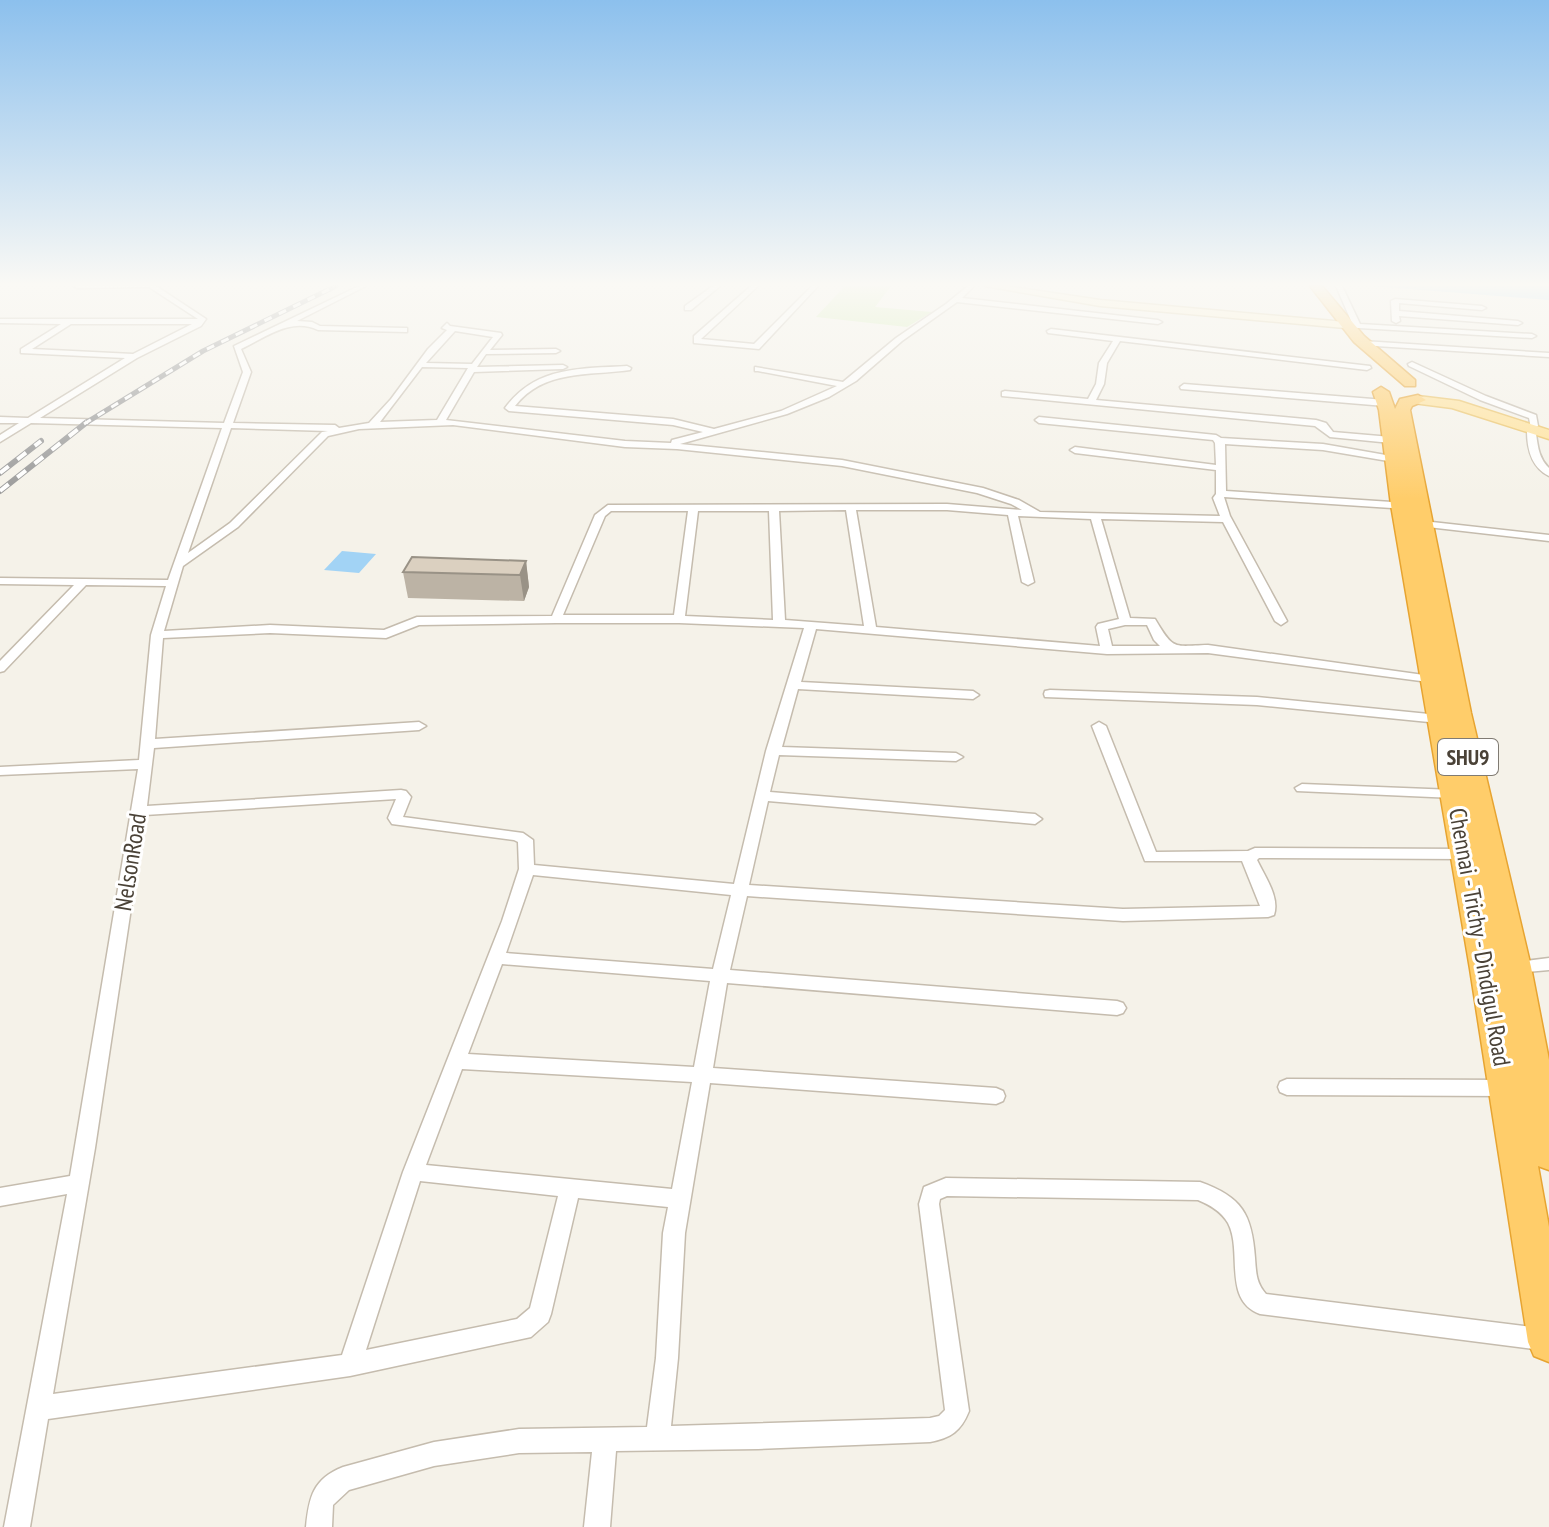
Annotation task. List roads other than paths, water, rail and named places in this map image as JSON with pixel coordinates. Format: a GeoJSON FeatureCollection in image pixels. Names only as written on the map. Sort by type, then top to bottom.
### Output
{"type":"FeatureCollection","features":[{"type":"Feature","properties":{"kind":"highway","name":"Chennai - Trichy - Dindigul Road"},"geometry":{"type":"LineString","coordinates":[[1361,357],[1381,393],[1392,450],[1414,512],[1515,967],[1536,1128],[1549,1341]]}},
{"type":"Feature","properties":{"kind":"highway","name":"Chennai - Trichy - Dindigul Road"},"geometry":{"type":"LineString","coordinates":[[1380,357],[1424,395],[1406,402],[1402,410],[1431,680],[1486,969],[1536,1128]]}},
{"type":"Feature","properties":{"kind":"highway","name":"Chennai - Trichy - Dindigul Road"},"geometry":{"type":"LineString","coordinates":[[1381,393],[1394,382],[1410,383]]}},
{"type":"Feature","properties":{"kind":"highway","name":"SHU9"},"geometry":{"type":"LineString","coordinates":[[1381,393],[1401,399],[1424,395]]}},
{"type":"Feature","properties":{"kind":"main road","name":"SHU9"},"geometry":{"type":"LineString","coordinates":[[1424,395],[1549,433]]}},
{"type":"Feature","properties":{"kind":"street"},"geometry":{"type":"LineString","coordinates":[[0,439],[132,357]]}},
{"type":"Feature","properties":{"kind":"street","name":"NelsonRoad"},"geometry":{"type":"LineString","coordinates":[[17,1527],[79,1183],[146,764],[157,635],[178,565],[247,372],[241,357]]}},
{"type":"Feature","properties":{"kind":"street"},"geometry":{"type":"LineString","coordinates":[[373,424],[394,405],[427,357]]}},
{"type":"Feature","properties":{"kind":"street"},"geometry":{"type":"LineString","coordinates":[[440,422],[480,357]]}},
{"type":"Feature","properties":{"kind":"street"},"geometry":{"type":"LineString","coordinates":[[663,445],[804,404],[844,385],[878,357]]}},
{"type":"Feature","properties":{"kind":"street"},"geometry":{"type":"LineString","coordinates":[[1090,403],[1100,384],[1107,357]]}},
{"type":"Feature","properties":{"kind":"street"},"geometry":{"type":"LineString","coordinates":[[1275,357],[1367,368]]}},
{"type":"Feature","properties":{"kind":"street"},"geometry":{"type":"LineString","coordinates":[[1412,364],[1483,398],[1533,417],[1532,449],[1549,473]]}},
{"type":"Feature","properties":{"kind":"street"},"geometry":{"type":"LineString","coordinates":[[421,365],[564,367]]}},
{"type":"Feature","properties":{"kind":"street"},"geometry":{"type":"LineString","coordinates":[[627,368],[562,374],[536,380],[509,408],[667,421],[712,431]]}},
{"type":"Feature","properties":{"kind":"street"},"geometry":{"type":"LineString","coordinates":[[758,369],[844,385]]}},
{"type":"Feature","properties":{"kind":"street"},"geometry":{"type":"LineString","coordinates":[[1184,387],[1381,393]]}},
{"type":"Feature","properties":{"kind":"street"},"geometry":{"type":"LineString","coordinates":[[1005,394],[1318,423],[1329,433],[1392,450]]}},
{"type":"Feature","properties":{"kind":"street"},"geometry":{"type":"LineString","coordinates":[[0,420],[343,428],[440,422],[873,468],[979,490],[1015,502],[1038,515]]}},
{"type":"Feature","properties":{"kind":"street"},"geometry":{"type":"LineString","coordinates":[[1039,420],[1210,436],[1220,441],[1392,450]]}},
{"type":"Feature","properties":{"kind":"street"},"geometry":{"type":"LineString","coordinates":[[178,565],[234,525],[325,434],[343,428]]}},
{"type":"Feature","properties":{"kind":"street"},"geometry":{"type":"LineString","coordinates":[[1329,433],[1332,449]]}},
{"type":"Feature","properties":{"kind":"street"},"geometry":{"type":"LineString","coordinates":[[1220,441],[1221,494],[1218,498],[1281,621]]}},
{"type":"Feature","properties":{"kind":"street"},"geometry":{"type":"LineString","coordinates":[[1075,450],[1220,468]]}},
{"type":"Feature","properties":{"kind":"street"},"geometry":{"type":"LineString","coordinates":[[1221,494],[1414,512],[1549,538]]}},
{"type":"Feature","properties":{"kind":"street"},"geometry":{"type":"LineString","coordinates":[[556,619],[604,510],[611,508],[947,507],[1038,515],[1226,517]]}},
{"type":"Feature","properties":{"kind":"street"},"geometry":{"type":"LineString","coordinates":[[679,619],[693,509]]}},
{"type":"Feature","properties":{"kind":"street"},"geometry":{"type":"LineString","coordinates":[[774,509],[779,624]]}},
{"type":"Feature","properties":{"kind":"street"},"geometry":{"type":"LineString","coordinates":[[851,509],[871,631]]}},
{"type":"Feature","properties":{"kind":"street"},"geometry":{"type":"LineString","coordinates":[[1012,512],[1028,582]]}},
{"type":"Feature","properties":{"kind":"street"},"geometry":{"type":"LineString","coordinates":[[1095,516],[1125,621]]}},
{"type":"Feature","properties":{"kind":"street"},"geometry":{"type":"LineString","coordinates":[[0,581],[173,583]]}},
{"type":"Feature","properties":{"kind":"street"},"geometry":{"type":"LineString","coordinates":[[0,668],[83,582]]}},
{"type":"Feature","properties":{"kind":"street"},"geometry":{"type":"LineString","coordinates":[[157,635],[259,629],[386,634],[417,621],[679,619],[811,625],[1141,652],[1208,649],[1431,680]]}},
{"type":"Feature","properties":{"kind":"street"},"geometry":{"type":"LineString","coordinates":[[1107,650],[1102,627],[1125,621],[1151,622],[1160,640],[1173,649]]}},
{"type":"Feature","properties":{"kind":"street"},"geometry":{"type":"LineString","coordinates":[[657,1439],[667,1358],[679,1199],[720,975],[773,751],[811,625]]}},
{"type":"Feature","properties":{"kind":"street"},"geometry":{"type":"LineString","coordinates":[[792,685],[973,695]]}},
{"type":"Feature","properties":{"kind":"street"},"geometry":{"type":"LineString","coordinates":[[1050,694],[1257,701],[1439,719]]}},
{"type":"Feature","properties":{"kind":"street"},"geometry":{"type":"LineString","coordinates":[[148,744],[419,726]]}},
{"type":"Feature","properties":{"kind":"street"},"geometry":{"type":"LineString","coordinates":[[1099,726],[1150,857],[1249,856],[1260,852],[1465,854]]}},
{"type":"Feature","properties":{"kind":"street"},"geometry":{"type":"LineString","coordinates":[[773,751],[956,757]]}},
{"type":"Feature","properties":{"kind":"street"},"geometry":{"type":"LineString","coordinates":[[0,771],[146,764]]}},
{"type":"Feature","properties":{"kind":"street"},"geometry":{"type":"LineString","coordinates":[[1302,788],[1454,794]]}},
{"type":"Feature","properties":{"kind":"street"},"geometry":{"type":"LineString","coordinates":[[138,811],[401,794],[404,797],[395,818],[397,821],[518,836],[525,840],[527,869],[498,958],[413,1172],[350,1365]]}},
{"type":"Feature","properties":{"kind":"street"},"geometry":{"type":"LineString","coordinates":[[762,796],[1035,819]]}},
{"type":"Feature","properties":{"kind":"street"},"geometry":{"type":"LineString","coordinates":[[527,869],[740,890],[1123,915],[1268,911],[1268,901],[1249,856]]}},
{"type":"Feature","properties":{"kind":"street"},"geometry":{"type":"LineString","coordinates":[[498,958],[1117,1008]]}},
{"type":"Feature","properties":{"kind":"street"},"geometry":{"type":"LineString","coordinates":[[1486,969],[1549,964]]}},
{"type":"Feature","properties":{"kind":"street"},"geometry":{"type":"LineString","coordinates":[[455,1061],[996,1096]]}},
{"type":"Feature","properties":{"kind":"street"},"geometry":{"type":"LineString","coordinates":[[1287,1087],[1536,1128]]}},
{"type":"Feature","properties":{"kind":"street"},"geometry":{"type":"LineString","coordinates":[[413,1172],[679,1199]]}},
{"type":"Feature","properties":{"kind":"street"},"geometry":{"type":"LineString","coordinates":[[0,1197],[79,1183]]}},
{"type":"Feature","properties":{"kind":"street"},"geometry":{"type":"LineString","coordinates":[[319,1527],[321,1502],[328,1491],[343,1479],[434,1454],[519,1441],[930,1430],[954,1420],[957,1409],[929,1204],[931,1193],[946,1187],[1200,1191],[1220,1197],[1237,1216],[1251,1293],[1260,1304],[1549,1341]]}},
{"type":"Feature","properties":{"kind":"street"},"geometry":{"type":"LineString","coordinates":[[39,1408],[350,1365],[513,1333],[530,1325],[540,1314],[570,1188]]}},
{"type":"Feature","properties":{"kind":"street"},"geometry":{"type":"LineString","coordinates":[[597,1527],[605,1440]]}},
{"type":"Feature","properties":{"kind":"water"},"geometry":{"type":"Polygon","coordinates":[[[342,551],[376,554],[359,573],[324,570],[342,551]]]}},
{"type":"Feature","properties":{"kind":"railway"},"geometry":{"type":"LineString","coordinates":[[86,423],[193,357]]}},
{"type":"Feature","properties":{"kind":"railway"},"geometry":{"type":"LineString","coordinates":[[0,491],[86,423]]}},
{"type":"Feature","properties":{"kind":"railway"},"geometry":{"type":"LineString","coordinates":[[0,473],[41,441]]}}]}
